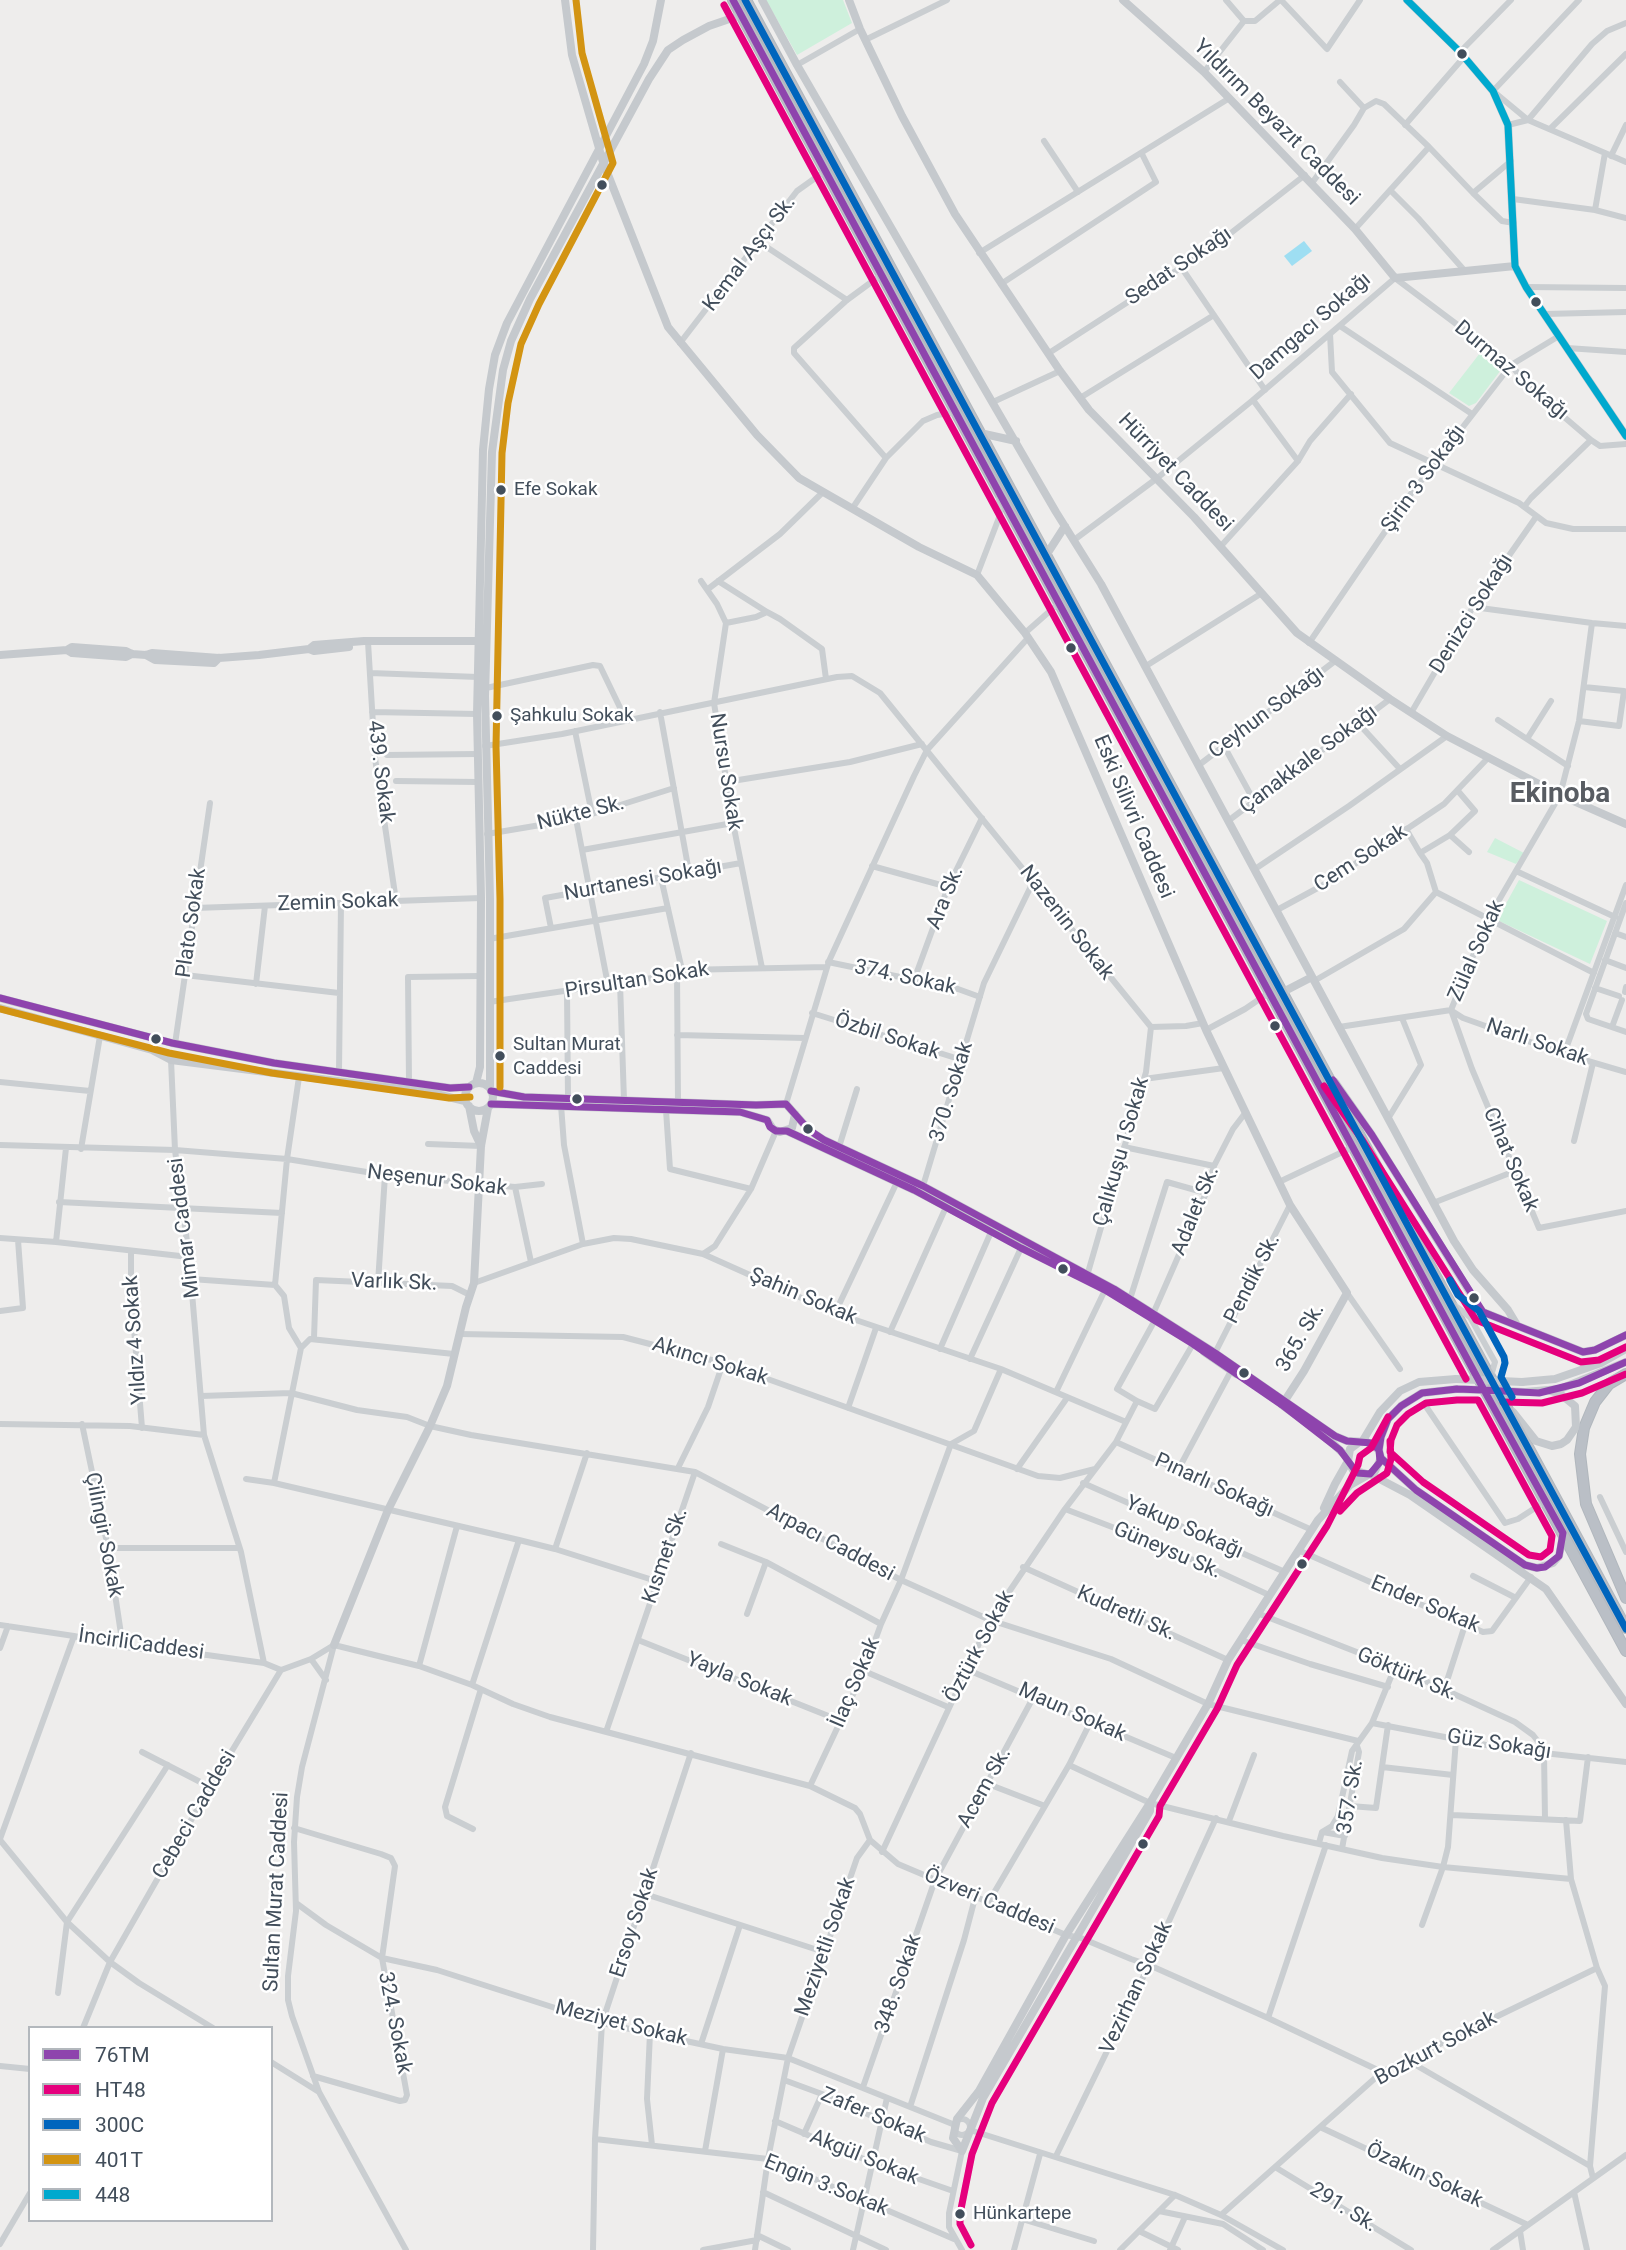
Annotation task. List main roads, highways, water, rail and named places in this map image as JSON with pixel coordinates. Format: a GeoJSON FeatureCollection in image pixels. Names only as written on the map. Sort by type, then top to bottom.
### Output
{"type":"FeatureCollection","features":[{"type":"Feature","properties":{"kind":"highway"},"geometry":{"type":"LineString","coordinates":[[733,0],[1626,1651]]}},
{"type":"Feature","properties":{"kind":"highway"},"geometry":{"type":"LineString","coordinates":[[746,0],[1626,1628]]}},
{"type":"Feature","properties":{"kind":"highway"},"geometry":{"type":"LineString","coordinates":[[1626,1374],[1609,1384],[1595,1402],[1584,1428],[1580,1454],[1586,1504],[1626,1598]]}},
{"type":"Feature","properties":{"kind":"main road"},"geometry":{"type":"LineString","coordinates":[[565,0],[572,55],[599,145]]}},
{"type":"Feature","properties":{"kind":"main road"},"geometry":{"type":"LineString","coordinates":[[481,1146],[467,1103],[480,1067],[481,898],[477,715],[482,641],[485,420],[495,355],[524,287],[645,60],[653,41],[661,0]]}},
{"type":"Feature","properties":{"kind":"main road"},"geometry":{"type":"LineString","coordinates":[[762,0],[797,65],[1146,666],[1433,1203],[1473,1270],[1517,1325]]}},
{"type":"Feature","properties":{"kind":"main road","name":"Hürriyet Caddesi"},"geometry":{"type":"LineString","coordinates":[[849,0],[865,40],[955,214],[1059,371],[1080,398],[1221,546],[1297,633],[1447,736],[1560,795],[1626,824]]}},
{"type":"Feature","properties":{"kind":"main road","name":"Yıldırım Beyazıt Caddesi"},"geometry":{"type":"LineString","coordinates":[[1123,0],[1204,72],[1305,175],[1355,229],[1395,278]]}},
{"type":"Feature","properties":{"kind":"main road"},"geometry":{"type":"LineString","coordinates":[[1407,0],[1462,55],[1493,91],[1507,125],[1516,266],[1526,287],[1626,436]]}},
{"type":"Feature","properties":{"kind":"main road"},"geometry":{"type":"LineString","coordinates":[[485,528],[503,370],[511,341],[530,299],[636,100],[668,50],[709,26],[741,15]]}},
{"type":"Feature","properties":{"kind":"main road"},"geometry":{"type":"LineString","coordinates":[[645,60],[657,66]]}},
{"type":"Feature","properties":{"kind":"main road","name":"Eski Silivri Caddesi"},"geometry":{"type":"LineString","coordinates":[[599,145],[603,162],[668,327],[757,435],[799,478],[919,547],[977,575],[1027,636],[1051,672],[1204,1027],[1290,1205],[1347,1293]]}},
{"type":"Feature","properties":{"kind":"main road","name":"Damgacı Sokağı"},"geometry":{"type":"LineString","coordinates":[[1395,278],[1516,266]]}},
{"type":"Feature","properties":{"kind":"main road"},"geometry":{"type":"LineString","coordinates":[[980,433],[1016,441]]}},
{"type":"Feature","properties":{"kind":"main road"},"geometry":{"type":"LineString","coordinates":[[1047,554],[1066,526]]}},
{"type":"Feature","properties":{"kind":"main road"},"geometry":{"type":"LineString","coordinates":[[0,655],[67,650],[72,647],[125,651],[132,654],[219,658],[364,641],[482,641]]}},
{"type":"Feature","properties":{"kind":"main road"},"geometry":{"type":"LineString","coordinates":[[334,1645],[388,1510],[447,1386],[453,1354],[474,1283],[481,1146],[491,1089],[482,641]]}},
{"type":"Feature","properties":{"kind":"main road"},"geometry":{"type":"LineString","coordinates":[[1283,992],[1313,979]]}},
{"type":"Feature","properties":{"kind":"main road"},"geometry":{"type":"LineString","coordinates":[[0,998],[175,1044],[274,1063],[450,1088],[482,1083],[491,1089],[524,1097],[786,1104],[809,1130],[923,1186],[1130,1299],[1231,1371],[1335,1436],[1372,1443],[1416,1490],[1525,1564],[1536,1567],[1553,1563],[1562,1550],[1563,1533]]}},
{"type":"Feature","properties":{"kind":"main road"},"geometry":{"type":"LineString","coordinates":[[0,1008],[152,1050],[171,1059],[432,1093],[481,1110],[489,1106],[561,1105],[740,1112],[767,1120]]}},
{"type":"Feature","properties":{"kind":"main road"},"geometry":{"type":"LineString","coordinates":[[175,1044],[183,1051],[182,1057],[171,1059],[163,1051],[166,1045],[175,1044]]}},
{"type":"Feature","properties":{"kind":"main road"},"geometry":{"type":"LineString","coordinates":[[1326,1070],[1373,1135],[1483,1312],[1584,1352],[1595,1350],[1626,1335]]}},
{"type":"Feature","properties":{"kind":"main road"},"geometry":{"type":"LineString","coordinates":[[776,1104],[768,1112],[767,1120],[770,1127],[776,1131],[788,1131],[897,1182],[1105,1290],[1215,1353],[1326,1437],[1348,1460],[1353,1470],[1369,1474],[1410,1495],[1546,1589],[1626,1704]]}},
{"type":"Feature","properties":{"kind":"main road"},"geometry":{"type":"LineString","coordinates":[[788,1131],[794,1124],[795,1114]]}},
{"type":"Feature","properties":{"kind":"main road","name":"365. Sk."},"geometry":{"type":"LineString","coordinates":[[1283,1403],[1347,1293]]}},
{"type":"Feature","properties":{"kind":"main road"},"geometry":{"type":"LineString","coordinates":[[1150,1803],[1150,1811],[983,2098],[962,2151],[953,2138],[954,2125],[979,2091],[1066,1935],[1150,1803],[1208,1704],[1228,1660],[1318,1520],[1348,1460],[1350,1449],[1360,1442],[1380,1412],[1400,1391],[1419,1382],[1456,1379],[1522,1382],[1555,1379],[1601,1363],[1626,1349]]}},
{"type":"Feature","properties":{"kind":"main road"},"geometry":{"type":"LineString","coordinates":[[1318,1520],[1343,1492],[1378,1467],[1388,1419],[1401,1406],[1422,1393],[1457,1389],[1551,1391],[1579,1383],[1626,1362]]}},
{"type":"Feature","properties":{"kind":"main road"},"geometry":{"type":"LineString","coordinates":[[1502,1401],[1536,1440],[1552,1447],[1567,1440],[1576,1427],[1577,1419],[1575,1406],[1559,1393],[1551,1391]]}},
{"type":"Feature","properties":{"kind":"water"},"geometry":{"type":"Polygon","coordinates":[[[1304,241],[1312,251],[1292,266],[1284,256],[1304,241]]]}},
{"type":"Feature","properties":{"kind":"place","name":"Efe Sokak"},"geometry":{"type":"Point","coordinates":[501,490]}},
{"type":"Feature","properties":{"kind":"place","name":"Şahkulu Sokak"},"geometry":{"type":"Point","coordinates":[497,716]}},
{"type":"Feature","properties":{"kind":"place","name":"Sultan Murat Caddesi"},"geometry":{"type":"Point","coordinates":[500,1056]}},
{"type":"Feature","properties":{"kind":"place","name":"Hünkartepe"},"geometry":{"type":"Point","coordinates":[960,2214]}},
{"type":"Feature","properties":{"kind":"district","name":"Ekinoba"},"geometry":{"type":"Point","coordinates":[1560,795]}}]}
